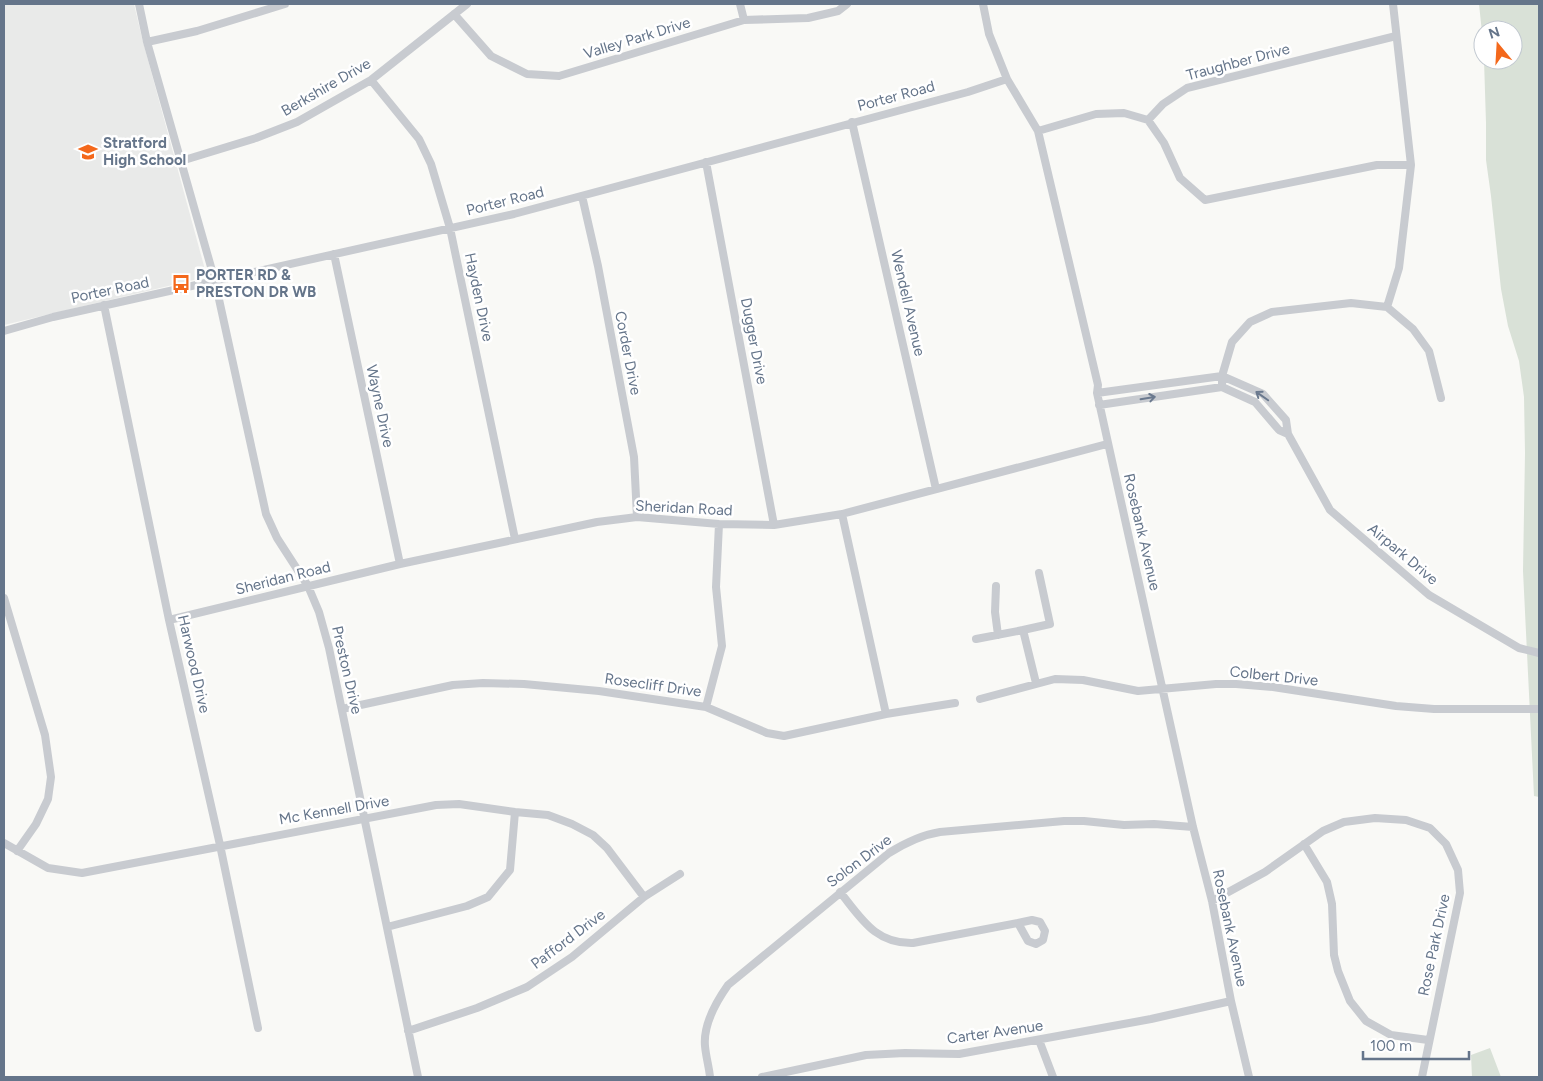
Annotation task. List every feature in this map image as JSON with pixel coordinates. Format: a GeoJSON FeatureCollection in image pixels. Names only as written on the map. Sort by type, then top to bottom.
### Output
{"type":"FeatureCollection","features":[{"type":"Feature","properties":{"kind":"street","name":"Preston Drive"},"geometry":{"type":"LineString","coordinates":[[139,4],[147,42],[215,281],[266,514],[277,538],[308,586],[319,612],[342,709],[418,1077]]}},
{"type":"Feature","properties":{"kind":"street"},"geometry":{"type":"LineString","coordinates":[[147,42],[197,31],[285,4]]}},
{"type":"Feature","properties":{"kind":"street","name":"Berkshire Drive"},"geometry":{"type":"LineString","coordinates":[[181,162],[256,138],[297,122],[371,80],[467,4]]}},
{"type":"Feature","properties":{"kind":"street"},"geometry":{"type":"LineString","coordinates":[[740,4],[744,20]]}},
{"type":"Feature","properties":{"kind":"street","name":"Valley Park Drive"},"geometry":{"type":"LineString","coordinates":[[454,14],[491,56],[527,74],[559,76],[744,20],[808,18],[838,11],[847,4]]}},
{"type":"Feature","properties":{"kind":"street","name":"Rosebank Avenue"},"geometry":{"type":"LineString","coordinates":[[983,4],[989,34],[1007,79],[1038,131],[1098,385],[1097,393],[1108,444],[1164,689],[1193,827],[1212,902],[1231,1001],[1249,1077]]}},
{"type":"Feature","properties":{"kind":"street"},"geometry":{"type":"LineString","coordinates":[[1387,307],[1399,268],[1411,165],[1393,4]]}},
{"type":"Feature","properties":{"kind":"street","name":"Traughber Drive"},"geometry":{"type":"LineString","coordinates":[[1148,120],[1163,104],[1187,88],[1396,36]]}},
{"type":"Feature","properties":{"kind":"street","name":"Porter Road"},"geometry":{"type":"LineString","coordinates":[[4,331],[104,305],[450,228],[582,196],[968,92],[1007,79]]}},
{"type":"Feature","properties":{"kind":"street","name":"Hayden Drive"},"geometry":{"type":"LineString","coordinates":[[371,80],[419,138],[431,164],[450,228],[515,539]]}},
{"type":"Feature","properties":{"kind":"street"},"geometry":{"type":"LineString","coordinates":[[1038,131],[1096,114],[1124,113],[1148,120],[1164,143],[1180,178],[1205,200],[1377,165],[1411,165]]}},
{"type":"Feature","properties":{"kind":"street","name":"Wendell Avenue"},"geometry":{"type":"LineString","coordinates":[[852,122],[936,490]]}},
{"type":"Feature","properties":{"kind":"street","name":"Dugger Drive"},"geometry":{"type":"LineString","coordinates":[[706,162],[774,525]]}},
{"type":"Feature","properties":{"kind":"street","name":"Corder Drive"},"geometry":{"type":"LineString","coordinates":[[582,196],[598,266],[634,457],[637,517]]}},
{"type":"Feature","properties":{"kind":"street","name":"Wayne Drive"},"geometry":{"type":"LineString","coordinates":[[334,254],[400,564]]}},
{"type":"Feature","properties":{"kind":"street"},"geometry":{"type":"LineString","coordinates":[[1100,406],[1222,387],[1222,376],[1232,342],[1250,322],[1272,312],[1351,303],[1387,307],[1413,329],[1429,351],[1441,398]]}},
{"type":"Feature","properties":{"kind":"street","name":"Harwood Drive"},"geometry":{"type":"LineString","coordinates":[[104,305],[258,1028]]}},
{"type":"Feature","properties":{"kind":"street"},"geometry":{"type":"LineString","coordinates":[[1097,393],[1222,376]]}},
{"type":"Feature","properties":{"kind":"street","name":"Airpark Drive"},"geometry":{"type":"LineString","coordinates":[[1222,376],[1263,394],[1286,420],[1288,434],[1330,510],[1429,595],[1519,648],[1539,653]]}},
{"type":"Feature","properties":{"kind":"street","name":"Airpark Drive"},"geometry":{"type":"LineString","coordinates":[[1222,387],[1255,402],[1280,430],[1288,434]]}},
{"type":"Feature","properties":{"kind":"street","name":"Sheridan Road"},"geometry":{"type":"LineString","coordinates":[[170,620],[400,564],[597,522],[637,517],[719,524],[774,525],[842,514],[1108,444]]}},
{"type":"Feature","properties":{"kind":"street"},"geometry":{"type":"LineString","coordinates":[[842,514],[886,714]]}},
{"type":"Feature","properties":{"kind":"street"},"geometry":{"type":"LineString","coordinates":[[706,707],[722,646],[716,587],[719,524]]}},
{"type":"Feature","properties":{"kind":"street"},"geometry":{"type":"LineString","coordinates":[[976,639],[1050,624],[1039,573]]}},
{"type":"Feature","properties":{"kind":"street"},"geometry":{"type":"LineString","coordinates":[[996,586],[995,612],[998,635]]}},
{"type":"Feature","properties":{"kind":"street"},"geometry":{"type":"LineString","coordinates":[[4,598],[44,735],[51,777],[48,799],[36,824],[17,851]]}},
{"type":"Feature","properties":{"kind":"street"},"geometry":{"type":"LineString","coordinates":[[1023,630],[1036,684]]}},
{"type":"Feature","properties":{"kind":"street","name":"Colbert Drive"},"geometry":{"type":"LineString","coordinates":[[980,699],[1055,679],[1083,680],[1138,691],[1236,684],[1273,687],[1402,707],[1434,709],[1539,709]]}},
{"type":"Feature","properties":{"kind":"street","name":"Rosecliff Drive"},"geometry":{"type":"LineString","coordinates":[[342,709],[453,685],[483,683],[524,684],[599,691],[706,707],[766,733],[784,736],[886,714],[955,703]]}},
{"type":"Feature","properties":{"kind":"street","name":"Mc Kennell Drive"},"geometry":{"type":"LineString","coordinates":[[4,843],[48,868],[82,873],[436,805],[459,804],[548,815],[593,835],[607,848],[644,897]]}},
{"type":"Feature","properties":{"kind":"street"},"geometry":{"type":"LineString","coordinates":[[387,927],[467,906],[488,897],[510,870],[514,812]]}},
{"type":"Feature","properties":{"kind":"street","name":"Rose Park Drive"},"geometry":{"type":"LineString","coordinates":[[1212,902],[1265,872],[1323,831],[1344,822],[1375,818],[1406,820],[1430,828],[1446,844],[1458,870],[1460,893],[1428,1040],[1422,1077]]}},
{"type":"Feature","properties":{"kind":"street","name":"Solon Drive"},"geometry":{"type":"LineString","coordinates":[[710,1077],[704,1044],[708,1022],[716,1002],[728,985],[840,892],[906,842],[928,834],[956,830],[1064,821],[1193,827]]}},
{"type":"Feature","properties":{"kind":"street"},"geometry":{"type":"LineString","coordinates":[[1304,844],[1327,882],[1332,904],[1334,955],[1338,972],[1350,1001],[1366,1021],[1391,1035],[1428,1040]]}},
{"type":"Feature","properties":{"kind":"street","name":"Pafford Drive"},"geometry":{"type":"LineString","coordinates":[[408,1031],[477,1008],[527,987],[572,957],[644,897],[680,874]]}},
{"type":"Feature","properties":{"kind":"street"},"geometry":{"type":"LineString","coordinates":[[840,892],[868,927],[878,935],[900,943],[913,943],[1018,923]]}},
{"type":"Feature","properties":{"kind":"street","name":"Carter Avenue"},"geometry":{"type":"LineString","coordinates":[[762,1077],[866,1055],[905,1052],[959,1054],[1039,1040],[1231,1001]]}},
{"type":"Feature","properties":{"kind":"street"},"geometry":{"type":"LineString","coordinates":[[1039,1040],[1053,1077]]}},
{"type":"Feature","properties":{"kind":"shaded area","name":"Stratford High School"},"geometry":{"type":"Polygon","coordinates":[[[4,4],[134,4],[204,266],[202,278],[4,325],[4,4]]]}},
{"type":"Feature","properties":{"kind":"shaded area"},"geometry":{"type":"Polygon","coordinates":[[[1479,4],[1539,4],[1539,797],[1534,796],[1523,571],[1524,397],[1519,361],[1508,326],[1501,289],[1486,160],[1484,70],[1523,70],[1523,20],[1481,20],[1479,4]]]}},
{"type":"Feature","properties":{"kind":"shaded area"},"geometry":{"type":"Polygon","coordinates":[[[1490,1048],[1501,1077],[1472,1077],[1471,1055],[1490,1048]]]}},
{"type":"Feature","properties":{"kind":"place","name":"Stratford High School"},"geometry":{"type":"Point","coordinates":[88,152]}},
{"type":"Feature","properties":{"kind":"place","name":"PORTER RD & PRESTON DR WB"},"geometry":{"type":"Point","coordinates":[181,284]}}]}
